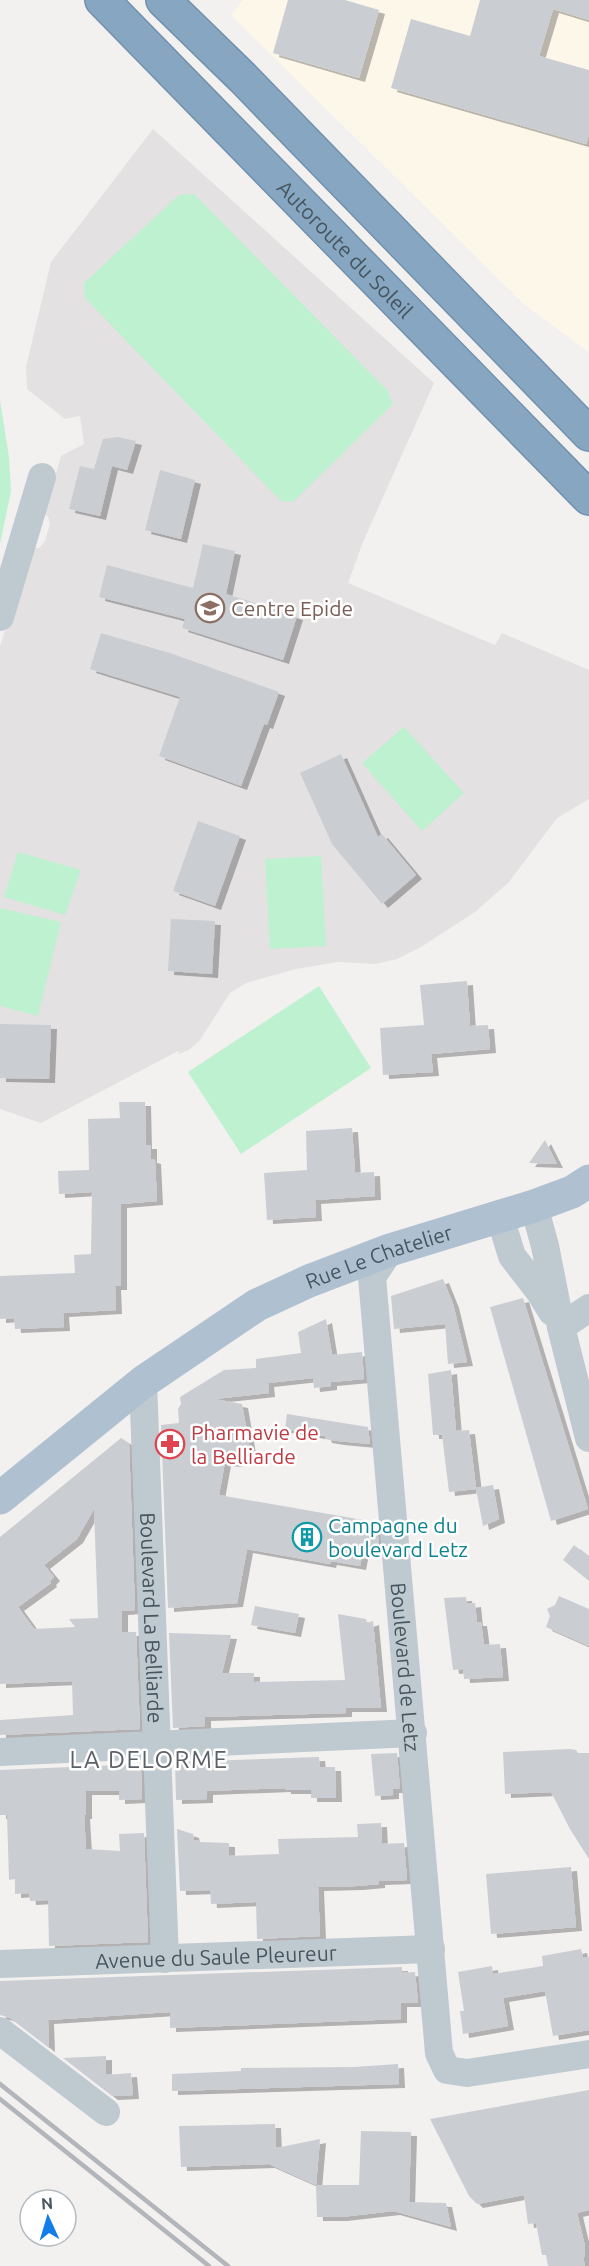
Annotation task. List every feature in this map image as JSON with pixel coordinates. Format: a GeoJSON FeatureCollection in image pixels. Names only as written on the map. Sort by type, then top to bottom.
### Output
{"type":"FeatureCollection","features":[{"type":"Feature","properties":{"kind":"highway","name":"Autoroute du Soleil"},"geometry":{"type":"LineString","coordinates":[[102,0],[589,498]]}},
{"type":"Feature","properties":{"kind":"highway"},"geometry":{"type":"LineString","coordinates":[[163,0],[243,78],[589,434]]}},
{"type":"Feature","properties":{"kind":"main road","name":"Rue Le Chatelier"},"geometry":{"type":"LineString","coordinates":[[537,1217],[589,1181]]}},
{"type":"Feature","properties":{"kind":"main road","name":"Rue Le Chatelier"},"geometry":{"type":"LineString","coordinates":[[181,1355],[265,1323],[372,1277],[503,1227],[537,1217],[589,1207]]}},
{"type":"Feature","properties":{"kind":"main road","name":"Rue Le Chatelier"},"geometry":{"type":"LineString","coordinates":[[0,1498],[143,1382],[257,1305],[309,1281],[390,1250],[503,1227]]}},
{"type":"Feature","properties":{"kind":"street"},"geometry":{"type":"LineString","coordinates":[[0,617],[42,477]]}},
{"type":"Feature","properties":{"kind":"street"},"geometry":{"type":"LineString","coordinates":[[537,1217],[561,1327],[589,1438]]}},
{"type":"Feature","properties":{"kind":"street"},"geometry":{"type":"LineString","coordinates":[[503,1227],[512,1256],[539,1291],[561,1327]]}},
{"type":"Feature","properties":{"kind":"street"},"geometry":{"type":"LineString","coordinates":[[372,1277],[390,1250]]}},
{"type":"Feature","properties":{"kind":"street","name":"Boulevard de Letz"},"geometry":{"type":"LineString","coordinates":[[372,1277],[439,2053],[447,2070],[467,2073],[589,2054]]}},
{"type":"Feature","properties":{"kind":"street"},"geometry":{"type":"LineString","coordinates":[[561,1327],[589,1308]]}},
{"type":"Feature","properties":{"kind":"street","name":"Boulevard La Belliarde"},"geometry":{"type":"LineString","coordinates":[[143,1382],[165,1959]]}},
{"type":"Feature","properties":{"kind":"street"},"geometry":{"type":"LineString","coordinates":[[0,1752],[413,1734]]}},
{"type":"Feature","properties":{"kind":"street","name":"Avenue du Saule Pleureur"},"geometry":{"type":"LineString","coordinates":[[0,1964],[430,1949]]}},
{"type":"Feature","properties":{"kind":"street"},"geometry":{"type":"LineString","coordinates":[[0,2031],[106,2112]]}},
{"type":"Feature","properties":{"kind":"shaded area"},"geometry":{"type":"Polygon","coordinates":[[[243,0],[589,0],[589,352],[525,305],[231,15],[243,0]]]}},
{"type":"Feature","properties":{"kind":"shaded area","name":"Centre Epide"},"geometry":{"type":"Polygon","coordinates":[[[153,129],[434,383],[363,542],[348,583],[495,645],[502,633],[589,670],[589,799],[557,818],[509,882],[475,912],[421,947],[397,959],[375,964],[338,962],[296,969],[246,983],[230,993],[200,1040],[189,1050],[179,1054],[178,1051],[41,1123],[0,1109],[0,646],[33,548],[39,548],[45,541],[50,524],[48,516],[44,514],[61,456],[84,444],[80,416],[65,419],[27,389],[26,367],[51,262],[153,129]]]}},
{"type":"Feature","properties":{"kind":"green space"},"geometry":{"type":"Polygon","coordinates":[[[194,194],[388,391],[393,404],[293,502],[281,501],[85,298],[84,283],[179,195],[194,194]]]}},
{"type":"Feature","properties":{"kind":"green space"},"geometry":{"type":"Polygon","coordinates":[[[0,400],[9,457],[11,491],[0,544],[0,400]]]}},
{"type":"Feature","properties":{"kind":"green space"},"geometry":{"type":"Polygon","coordinates":[[[404,727],[464,793],[422,831],[362,763],[404,727]]]}},
{"type":"Feature","properties":{"kind":"green space"},"geometry":{"type":"Polygon","coordinates":[[[18,852],[81,870],[65,915],[4,897],[18,852]]]}},
{"type":"Feature","properties":{"kind":"green space"},"geometry":{"type":"Polygon","coordinates":[[[321,856],[326,946],[270,949],[265,859],[321,856]]]}},
{"type":"Feature","properties":{"kind":"green space"},"geometry":{"type":"Polygon","coordinates":[[[0,908],[61,922],[38,1016],[0,1006],[0,908]]]}},
{"type":"Feature","properties":{"kind":"green space"},"geometry":{"type":"Polygon","coordinates":[[[319,986],[371,1068],[241,1154],[188,1072],[319,986]]]}},
{"type":"Feature","properties":{"kind":"building"},"geometry":{"type":"Polygon","coordinates":[[[288,0],[345,0],[379,10],[359,78],[273,53],[288,0]]]}},
{"type":"Feature","properties":{"kind":"building"},"geometry":{"type":"Polygon","coordinates":[[[480,0],[589,0],[589,20],[553,9],[539,56],[589,70],[589,134],[586,144],[391,88],[411,19],[470,36],[480,0]]]}},
{"type":"Feature","properties":{"kind":"building"},"geometry":{"type":"Polygon","coordinates":[[[118,437],[136,441],[127,470],[112,466],[100,516],[69,509],[80,466],[94,469],[103,439],[118,437]]]}},
{"type":"Feature","properties":{"kind":"building"},"geometry":{"type":"Polygon","coordinates":[[[160,470],[195,480],[181,539],[145,530],[160,470]]]}},
{"type":"Feature","properties":{"kind":"building"},"geometry":{"type":"Polygon","coordinates":[[[203,544],[235,551],[226,594],[297,616],[283,660],[182,628],[185,619],[99,597],[107,565],[193,588],[203,544]]]}},
{"type":"Feature","properties":{"kind":"building"},"geometry":{"type":"Polygon","coordinates":[[[101,633],[173,654],[279,692],[267,725],[264,724],[241,786],[159,756],[180,697],[90,669],[101,633]]]}},
{"type":"Feature","properties":{"kind":"building"},"geometry":{"type":"Polygon","coordinates":[[[341,754],[378,837],[382,834],[416,875],[382,904],[332,844],[300,773],[341,754]]]}},
{"type":"Feature","properties":{"kind":"building"},"geometry":{"type":"Polygon","coordinates":[[[198,821],[240,836],[215,906],[173,891],[198,821]]]}},
{"type":"Feature","properties":{"kind":"building"},"geometry":{"type":"Polygon","coordinates":[[[171,919],[215,921],[212,974],[168,971],[171,919]]]}},
{"type":"Feature","properties":{"kind":"building"},"geometry":{"type":"Polygon","coordinates":[[[467,981],[470,1026],[488,1025],[490,1049],[431,1054],[433,1072],[383,1075],[380,1028],[424,1025],[420,985],[467,981]]]}},
{"type":"Feature","properties":{"kind":"building"},"geometry":{"type":"Polygon","coordinates":[[[0,1024],[51,1025],[49,1079],[0,1078],[0,1024]]]}},
{"type":"Feature","properties":{"kind":"building"},"geometry":{"type":"Polygon","coordinates":[[[119,1102],[145,1102],[146,1145],[151,1145],[151,1159],[155,1160],[157,1201],[121,1204],[121,1286],[115,1286],[116,1310],[63,1313],[64,1327],[15,1329],[14,1318],[0,1319],[0,1276],[75,1273],[74,1255],[91,1254],[92,1192],[59,1194],[58,1171],[89,1170],[88,1119],[120,1118],[119,1102]]]}},
{"type":"Feature","properties":{"kind":"building"},"geometry":{"type":"Polygon","coordinates":[[[352,1128],[355,1173],[374,1172],[375,1196],[315,1200],[316,1217],[267,1220],[264,1173],[307,1170],[306,1131],[352,1128]]]}},
{"type":"Feature","properties":{"kind":"building"},"geometry":{"type":"Polygon","coordinates":[[[545,1140],[557,1164],[529,1163],[545,1140]]]}},
{"type":"Feature","properties":{"kind":"building"},"geometry":{"type":"Polygon","coordinates":[[[443,1279],[453,1304],[467,1362],[448,1364],[445,1324],[394,1329],[391,1296],[443,1279]]]}},
{"type":"Feature","properties":{"kind":"building"},"geometry":{"type":"Polygon","coordinates":[[[523,1298],[588,1509],[551,1521],[490,1307],[523,1298]]]}},
{"type":"Feature","properties":{"kind":"building"},"geometry":{"type":"Polygon","coordinates":[[[326,1319],[332,1355],[362,1352],[364,1379],[331,1382],[331,1386],[314,1388],[313,1378],[268,1383],[269,1393],[214,1399],[242,1404],[251,1455],[237,1453],[236,1463],[225,1462],[219,1495],[369,1521],[368,1527],[377,1529],[379,1545],[369,1544],[368,1552],[363,1551],[360,1566],[331,1561],[330,1564],[247,1549],[237,1603],[168,1608],[161,1425],[179,1423],[180,1397],[224,1370],[256,1368],[256,1359],[301,1353],[298,1332],[326,1319]]]}},
{"type":"Feature","properties":{"kind":"building"},"geometry":{"type":"Polygon","coordinates":[[[451,1370],[456,1431],[469,1430],[476,1488],[493,1485],[499,1519],[483,1526],[476,1489],[449,1492],[442,1435],[433,1435],[428,1374],[451,1370]]]}},
{"type":"Feature","properties":{"kind":"building"},"geometry":{"type":"Polygon","coordinates":[[[287,1414],[368,1427],[370,1444],[326,1439],[325,1436],[285,1429],[287,1414]]]}},
{"type":"Feature","properties":{"kind":"building"},"geometry":{"type":"Polygon","coordinates":[[[121,1438],[129,1443],[135,1610],[122,1611],[122,1632],[136,1632],[140,1729],[0,1735],[0,1720],[73,1715],[72,1681],[0,1684],[0,1537],[121,1438]],[[94,1509],[77,1539],[44,1565],[54,1577],[51,1583],[18,1607],[34,1629],[75,1627],[69,1619],[98,1618],[94,1509]]]}},
{"type":"Feature","properties":{"kind":"building"},"geometry":{"type":"Polygon","coordinates":[[[574,1545],[589,1557],[589,1581],[563,1560],[574,1545]]]}},
{"type":"Feature","properties":{"kind":"building"},"geometry":{"type":"Polygon","coordinates":[[[559,1596],[589,1609],[589,1646],[546,1627],[550,1616],[547,1609],[555,1605],[559,1596]]]}},
{"type":"Feature","properties":{"kind":"building"},"geometry":{"type":"Polygon","coordinates":[[[466,1597],[467,1604],[475,1603],[477,1622],[481,1622],[484,1645],[500,1644],[503,1677],[464,1679],[463,1669],[453,1670],[444,1598],[466,1597]]]}},
{"type":"Feature","properties":{"kind":"building"},"geometry":{"type":"Polygon","coordinates":[[[255,1606],[299,1614],[295,1633],[251,1625],[255,1606]]]}},
{"type":"Feature","properties":{"kind":"building"},"geometry":{"type":"Polygon","coordinates":[[[338,1614],[366,1619],[367,1623],[373,1621],[381,1708],[346,1708],[346,1713],[205,1717],[205,1726],[173,1728],[169,1633],[231,1635],[222,1673],[254,1673],[254,1682],[345,1680],[338,1614]]]}},
{"type":"Feature","properties":{"kind":"building"},"geometry":{"type":"Polygon","coordinates":[[[570,1749],[578,1753],[589,1753],[589,1859],[551,1792],[505,1794],[503,1752],[570,1749]]]}},
{"type":"Feature","properties":{"kind":"building"},"geometry":{"type":"Polygon","coordinates":[[[397,1753],[400,1789],[393,1789],[393,1795],[375,1796],[371,1754],[397,1753]]]}},
{"type":"Feature","properties":{"kind":"building"},"geometry":{"type":"Polygon","coordinates":[[[319,1757],[320,1767],[335,1767],[336,1798],[311,1798],[311,1790],[285,1790],[285,1788],[207,1791],[207,1799],[176,1800],[175,1762],[319,1757]]]}},
{"type":"Feature","properties":{"kind":"building"},"geometry":{"type":"Polygon","coordinates":[[[141,1764],[142,1799],[119,1800],[119,1791],[86,1791],[86,1815],[84,1815],[86,1849],[120,1851],[119,1834],[144,1833],[148,1942],[49,1946],[48,1900],[30,1901],[29,1893],[15,1894],[15,1879],[9,1880],[7,1815],[0,1815],[0,1770],[141,1764]]]}},
{"type":"Feature","properties":{"kind":"building"},"geometry":{"type":"Polygon","coordinates":[[[381,1823],[382,1844],[404,1843],[407,1880],[379,1881],[379,1884],[357,1886],[318,1887],[320,1936],[257,1939],[256,1902],[211,1904],[210,1890],[180,1891],[177,1829],[193,1834],[194,1840],[200,1840],[200,1842],[229,1843],[229,1856],[279,1854],[278,1839],[358,1837],[357,1824],[381,1823]]]}},
{"type":"Feature","properties":{"kind":"building"},"geometry":{"type":"Polygon","coordinates":[[[571,1867],[576,1927],[491,1934],[486,1874],[571,1867]]]}},
{"type":"Feature","properties":{"kind":"building"},"geometry":{"type":"Polygon","coordinates":[[[581,1949],[583,1958],[589,1957],[589,2030],[553,2036],[545,1991],[503,1998],[508,2026],[463,2034],[460,2011],[464,2011],[458,1972],[492,1966],[493,1974],[543,1966],[542,1956],[581,1949]]]}},
{"type":"Feature","properties":{"kind":"building"},"geometry":{"type":"Polygon","coordinates":[[[402,1967],[402,1973],[415,1972],[418,2003],[401,2003],[401,2019],[170,2028],[170,2012],[48,2020],[49,2048],[10,2018],[0,2015],[0,1981],[402,1967]]]}},
{"type":"Feature","properties":{"kind":"building"},"geometry":{"type":"Polygon","coordinates":[[[106,2056],[106,2075],[131,2073],[133,2095],[112,2096],[63,2058],[106,2056]]]}},
{"type":"Feature","properties":{"kind":"building"},"geometry":{"type":"Polygon","coordinates":[[[398,2064],[399,2084],[172,2091],[172,2074],[241,2071],[241,2068],[354,2067],[398,2064]]]}},
{"type":"Feature","properties":{"kind":"building"},"geometry":{"type":"Polygon","coordinates":[[[589,2090],[589,2210],[577,2213],[585,2246],[583,2257],[585,2266],[548,2266],[546,2255],[542,2255],[536,2223],[528,2224],[524,2195],[477,2204],[469,2196],[430,2119],[589,2090]]]}},
{"type":"Feature","properties":{"kind":"building"},"geometry":{"type":"Polygon","coordinates":[[[275,2124],[276,2148],[320,2139],[316,2185],[269,2164],[181,2167],[179,2126],[275,2124]]]}},
{"type":"Feature","properties":{"kind":"building"},"geometry":{"type":"Polygon","coordinates":[[[361,2131],[411,2132],[409,2202],[446,2203],[451,2227],[394,2211],[341,2217],[317,2217],[316,2185],[359,2185],[361,2131]]]}},
{"type":"Feature","properties":{"kind":"railway"},"geometry":{"type":"LineString","coordinates":[[0,2084],[228,2266]]}},
{"type":"Feature","properties":{"kind":"railway"},"geometry":{"type":"LineString","coordinates":[[0,2099],[209,2266]]}},
{"type":"Feature","properties":{"kind":"place","name":"Centre Epide"},"geometry":{"type":"Point","coordinates":[210,608]}},
{"type":"Feature","properties":{"kind":"place","name":"Pharmavie de la Belliarde"},"geometry":{"type":"Point","coordinates":[170,1444]}},
{"type":"Feature","properties":{"kind":"place","name":"Campagne du boulevard Letz"},"geometry":{"type":"Point","coordinates":[307,1537]}},
{"type":"Feature","properties":{"kind":"district","name":"LA DELORME"},"geometry":{"type":"Point","coordinates":[149,1759]}}]}
